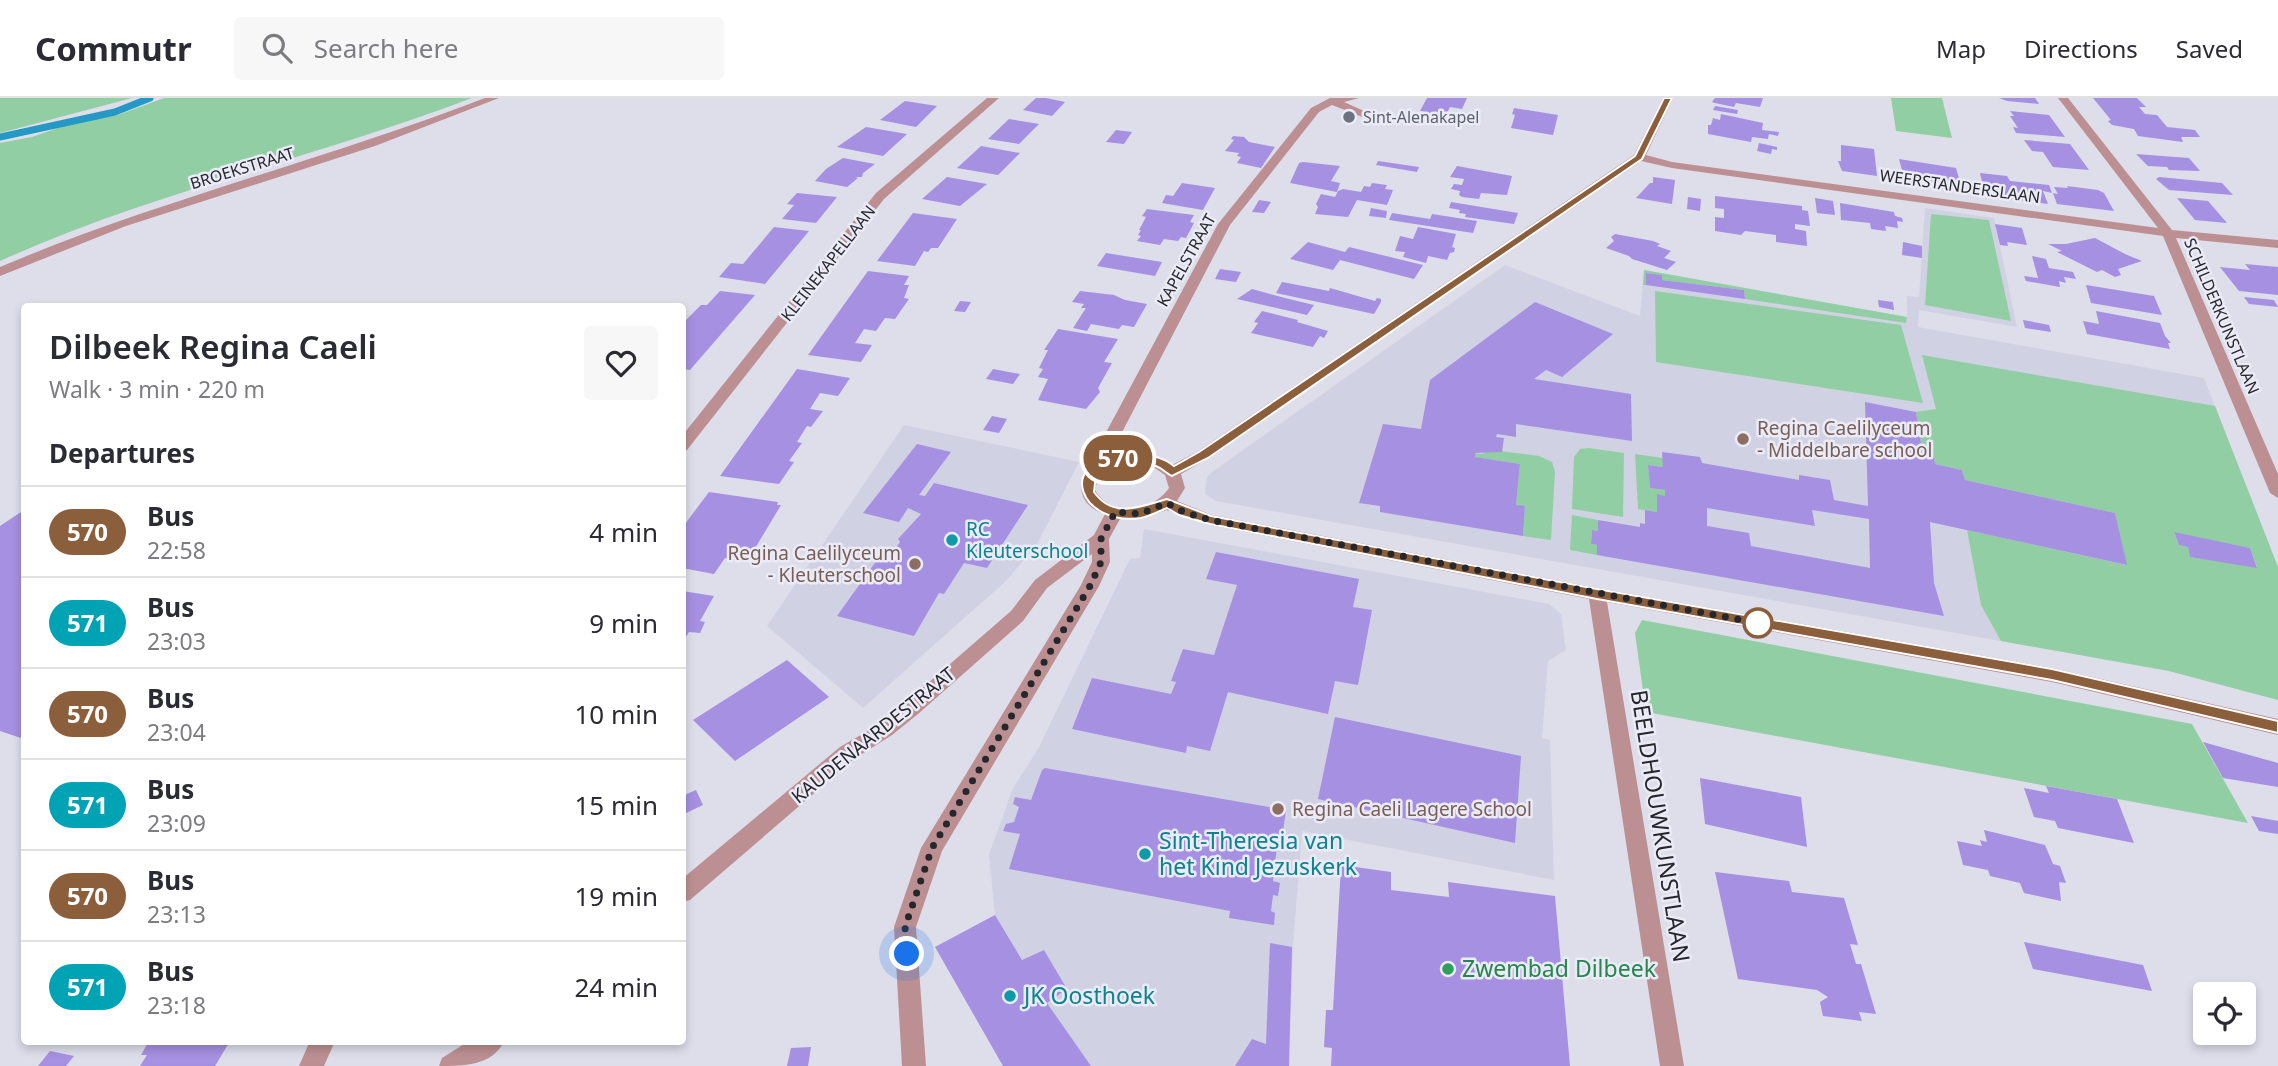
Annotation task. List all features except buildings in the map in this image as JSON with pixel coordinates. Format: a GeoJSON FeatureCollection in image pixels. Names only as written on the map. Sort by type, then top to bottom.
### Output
{"type":"FeatureCollection","features":[{"type":"Feature","properties":{"kind":"street","name":"BROEKSTRAAT"},"geometry":{"type":"LineString","coordinates":[[0,272],[120,223],[344,152],[494,98]]}},
{"type":"Feature","properties":{"kind":"street","name":"KLEINEKAPELLAAN"},"geometry":{"type":"LineString","coordinates":[[686,442],[880,196],[965,120],[994,98]]}},
{"type":"Feature","properties":{"kind":"street"},"geometry":{"type":"LineString","coordinates":[[1331,101],[1354,98]]}},
{"type":"Feature","properties":{"kind":"street"},"geometry":{"type":"LineString","coordinates":[[1172,472],[1203,455],[1639,157],[1668,98]]}},
{"type":"Feature","properties":{"kind":"street","name":"SCHILDERKUNSTLAAN"},"geometry":{"type":"LineString","coordinates":[[2063,98],[2168,233],[2278,493]]}},
{"type":"Feature","properties":{"kind":"street"},"geometry":{"type":"LineString","coordinates":[[1331,101],[1379,120]]}},
{"type":"Feature","properties":{"kind":"street","name":"KAPELSTRAAT"},"geometry":{"type":"LineString","coordinates":[[1112,459],[1109,449],[1111,438],[1224,224],[1315,110],[1331,101]]}},
{"type":"Feature","properties":{"kind":"street","name":"WEERSTANDERSLAAN"},"geometry":{"type":"LineString","coordinates":[[1639,157],[1672,165],[2168,233],[2278,244]]}},
{"type":"Feature","properties":{"kind":"street"},"geometry":{"type":"LineString","coordinates":[[1139,457],[1164,465],[1172,472],[1177,488],[1167,503],[1140,514],[1115,512],[1094,501],[1087,492],[1091,473],[1112,459],[1139,457]]}},
{"type":"Feature","properties":{"kind":"street"},"geometry":{"type":"LineString","coordinates":[[1167,503],[1184,512],[1210,520],[1597,594],[2052,675],[2278,727]]}},
{"type":"Feature","properties":{"kind":"street","name":"KAUDENAARDESTRAAT"},"geometry":{"type":"LineString","coordinates":[[686,890],[847,753],[885,730],[911,709],[1017,616],[1041,584],[1101,539],[1115,512]]}},
{"type":"Feature","properties":{"kind":"street"},"geometry":{"type":"LineString","coordinates":[[914,1066],[905,927],[932,848],[1090,586],[1101,562],[1101,539]]}},
{"type":"Feature","properties":{"kind":"street","name":"BEELDHOUWKUNSTLAAN"},"geometry":{"type":"LineString","coordinates":[[1597,594],[1672,1066]]}},
{"type":"Feature","properties":{"kind":"street"},"geometry":{"type":"LineString","coordinates":[[311,1066],[321,1045]]}},
{"type":"Feature","properties":{"kind":"street"},"geometry":{"type":"LineString","coordinates":[[451,1066],[485,1045]]}},
{"type":"Feature","properties":{"kind":"shaded area","name":"Regina Caelilyceum - Middelbare school"},"geometry":{"type":"Polygon","coordinates":[[[1925,208],[1994,218],[2017,327],[1919,310],[1918,327],[2204,378],[2278,567],[2278,700],[2169,671],[1216,501],[1205,494],[1207,477],[1212,472],[1505,265],[1640,316],[1644,270],[1907,317],[1907,296],[1919,297],[1925,208]]]}},
{"type":"Feature","properties":{"kind":"shaded area","name":"Regina Caelilyceum - Kleuterschool"},"geometry":{"type":"Polygon","coordinates":[[[904,425],[1079,462],[1036,546],[1006,581],[863,708],[767,626],[904,425]]]}},
{"type":"Feature","properties":{"kind":"shaded area","name":"Regina Caeli Lagere School"},"geometry":{"type":"Polygon","coordinates":[[[1144,529],[1549,604],[1561,614],[1566,650],[1548,661],[1542,738],[1550,740],[1554,880],[1302,831],[1293,947],[1289,1066],[1091,1066],[1047,1003],[1044,950],[1022,960],[995,915],[989,855],[1013,788],[1038,749],[1130,559],[1140,558],[1144,529]]]}},
{"type":"Feature","properties":{"kind":"green space"},"geometry":{"type":"Polygon","coordinates":[[[0,98],[132,98],[0,133],[0,98]]]}},
{"type":"Feature","properties":{"kind":"green space"},"geometry":{"type":"Polygon","coordinates":[[[164,98],[472,98],[354,139],[116,215],[0,261],[0,143],[32,137],[69,124],[118,115],[164,98]]]}},
{"type":"Feature","properties":{"kind":"green space"},"geometry":{"type":"Polygon","coordinates":[[[1891,98],[1942,98],[1952,138],[1896,131],[1891,98]]]}},
{"type":"Feature","properties":{"kind":"green space"},"geometry":{"type":"Polygon","coordinates":[[[1931,214],[1989,220],[2011,321],[1925,305],[1931,214]]]}},
{"type":"Feature","properties":{"kind":"green space"},"geometry":{"type":"Polygon","coordinates":[[[1644,270],[1907,317],[1906,323],[1745,299],[1744,290],[1662,280],[1661,275],[1646,273],[1646,285],[1643,285],[1644,270]]]}},
{"type":"Feature","properties":{"kind":"green space"},"geometry":{"type":"Polygon","coordinates":[[[1655,291],[1901,325],[1923,403],[1656,362],[1655,291]]]}},
{"type":"Feature","properties":{"kind":"green space"},"geometry":{"type":"Polygon","coordinates":[[[1922,355],[2215,406],[2278,567],[2278,700],[2169,671],[2001,641],[1981,605],[1967,530],[2126,565],[2115,513],[1965,480],[1962,470],[1935,464],[1934,457],[1923,456],[1916,412],[1936,409],[1922,355]],[[2174,533],[2179,545],[2188,547],[2190,557],[2257,567],[2250,548],[2174,533]]]}},
{"type":"Feature","properties":{"kind":"green space"},"geometry":{"type":"Polygon","coordinates":[[[1580,449],[1624,453],[1623,517],[1572,509],[1574,457],[1580,449]]]}},
{"type":"Feature","properties":{"kind":"green space"},"geometry":{"type":"Polygon","coordinates":[[[1492,450],[1539,456],[1552,462],[1555,472],[1551,540],[1523,536],[1525,507],[1516,505],[1520,464],[1475,457],[1475,453],[1482,454],[1492,450]]]}},
{"type":"Feature","properties":{"kind":"green space"},"geometry":{"type":"Polygon","coordinates":[[[1635,454],[1663,458],[1663,467],[1648,465],[1650,488],[1665,490],[1665,496],[1657,495],[1657,512],[1638,509],[1635,454]]]}},
{"type":"Feature","properties":{"kind":"green space"},"geometry":{"type":"Polygon","coordinates":[[[1572,515],[1598,520],[1598,531],[1592,530],[1591,544],[1597,545],[1597,555],[1570,550],[1572,515]]]}},
{"type":"Feature","properties":{"kind":"green space"},"geometry":{"type":"Polygon","coordinates":[[[1642,620],[2192,724],[2248,823],[1646,712],[1635,633],[1642,620]]]}},
{"type":"Feature","properties":{"kind":"waterway"},"geometry":{"type":"LineString","coordinates":[[0,137],[115,112],[150,98]]}},
{"type":"Feature","properties":{"kind":"bus line","name":"570"},"geometry":{"type":"LineString","coordinates":[[1668,98],[1639,157],[1203,455],[1172,472],[1153,460],[1139,457],[1112,459],[1091,473],[1087,492],[1104,509],[1115,512],[1140,514],[1151,512],[1167,503],[1184,512],[1210,520],[1597,594],[2052,675],[2278,727]]}},
{"type":"Feature","properties":{"kind":"place","name":"Sint-Alenakapel"},"geometry":{"type":"Point","coordinates":[1349,117]}},
{"type":"Feature","properties":{"kind":"place","name":"Regina Caelilyceum - Middelbare school"},"geometry":{"type":"Point","coordinates":[1743,439]}},
{"type":"Feature","properties":{"kind":"place","name":"RC Kleuterschool"},"geometry":{"type":"Point","coordinates":[952,540]}},
{"type":"Feature","properties":{"kind":"place","name":"Regina Caelilyceum - Kleuterschool"},"geometry":{"type":"Point","coordinates":[915,564]}},
{"type":"Feature","properties":{"kind":"place","name":"Regina Caeli Lagere School"},"geometry":{"type":"Point","coordinates":[1278,809]}},
{"type":"Feature","properties":{"kind":"place","name":"Sint-Theresia van het Kind Jezuskerk"},"geometry":{"type":"Point","coordinates":[1145,854]}},
{"type":"Feature","properties":{"kind":"place","name":"Zwembad Dilbeek"},"geometry":{"type":"Point","coordinates":[1448,969]}},
{"type":"Feature","properties":{"kind":"place","name":"JK Oosthoek"},"geometry":{"type":"Point","coordinates":[1010,996]}},
{"type":"Feature","properties":{"kind":"route"},"geometry":{"type":"LineString","coordinates":[[907,954],[905,927],[932,848],[1090,586],[1101,562],[1101,539],[1115,512],[1140,514],[1151,512],[1167,503],[1184,512],[1210,520],[1758,623]]}}]}
